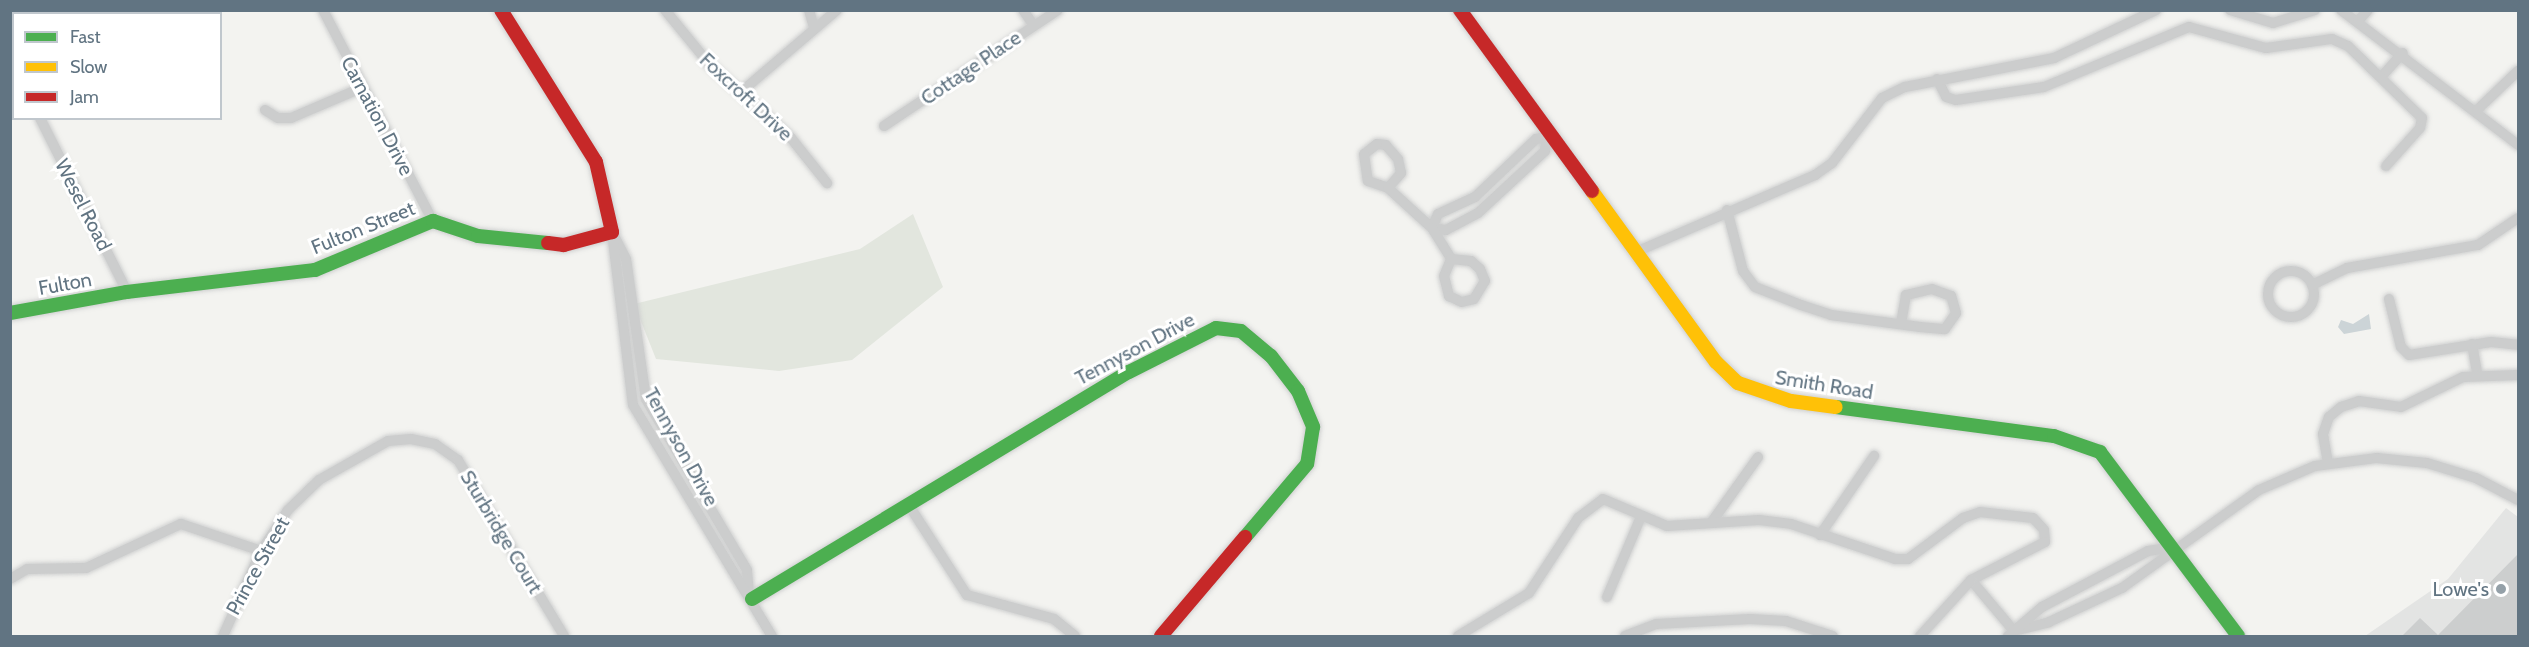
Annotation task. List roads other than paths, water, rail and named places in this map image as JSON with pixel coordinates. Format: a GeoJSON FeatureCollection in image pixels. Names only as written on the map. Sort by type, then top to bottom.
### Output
{"type":"FeatureCollection","features":[{"type":"Feature","properties":{"kind":"street","name":"Carnation Drive"},"geometry":{"type":"LineString","coordinates":[[323,10],[361,87],[433,221]]}},
{"type":"Feature","properties":{"kind":"street","name":"Tennyson Drive"},"geometry":{"type":"LineString","coordinates":[[501,10],[596,162],[612,232],[626,259],[646,399],[747,570],[751,597],[772,636]]}},
{"type":"Feature","properties":{"kind":"street","name":"Foxcroft Drive"},"geometry":{"type":"LineString","coordinates":[[665,10],[710,65],[791,138],[826,183]]}},
{"type":"Feature","properties":{"kind":"street"},"geometry":{"type":"LineString","coordinates":[[808,10],[814,27]]}},
{"type":"Feature","properties":{"kind":"street"},"geometry":{"type":"LineString","coordinates":[[741,92],[814,27],[837,10]]}},
{"type":"Feature","properties":{"kind":"street"},"geometry":{"type":"LineString","coordinates":[[1023,10],[1034,26]]}},
{"type":"Feature","properties":{"kind":"street","name":"Cottage Place"},"geometry":{"type":"LineString","coordinates":[[884,126],[1058,10]]}},
{"type":"Feature","properties":{"kind":"street","name":"Smith Road"},"geometry":{"type":"LineString","coordinates":[[1460,10],[1548,137],[1738,383],[1791,401],[2078,441],[2116,467],[2238,636]]}},
{"type":"Feature","properties":{"kind":"street"},"geometry":{"type":"LineString","coordinates":[[1638,251],[1727,210],[1815,175],[1832,163],[1882,98],[1936,79],[2054,58],[2156,10]]}},
{"type":"Feature","properties":{"kind":"street"},"geometry":{"type":"LineString","coordinates":[[2230,10],[2273,23],[2315,10]]}},
{"type":"Feature","properties":{"kind":"street"},"geometry":{"type":"LineString","coordinates":[[2341,10],[2403,53],[2518,145]]}},
{"type":"Feature","properties":{"kind":"street"},"geometry":{"type":"LineString","coordinates":[[2358,21],[2368,10]]}},
{"type":"Feature","properties":{"kind":"street"},"geometry":{"type":"LineString","coordinates":[[1936,79],[1946,97],[1956,100],[2044,87],[2188,27],[2266,48],[2332,39],[2348,46],[2382,76],[2422,118],[2420,128],[2386,166]]}},
{"type":"Feature","properties":{"kind":"street"},"geometry":{"type":"LineString","coordinates":[[2382,76],[2403,53]]}},
{"type":"Feature","properties":{"kind":"street"},"geometry":{"type":"LineString","coordinates":[[2477,110],[2518,70]]}},
{"type":"Feature","properties":{"kind":"street"},"geometry":{"type":"LineString","coordinates":[[265,110],[278,118],[291,118],[361,87]]}},
{"type":"Feature","properties":{"kind":"street","name":"Wesel Road"},"geometry":{"type":"LineString","coordinates":[[41,120],[127,292]]}},
{"type":"Feature","properties":{"kind":"street"},"geometry":{"type":"LineString","coordinates":[[1548,137],[1545,151],[1478,213],[1446,230],[1432,228],[1438,214],[1475,197],[1536,139],[1548,137]]}},
{"type":"Feature","properties":{"kind":"street"},"geometry":{"type":"LineString","coordinates":[[1510,164],[1518,175]]}},
{"type":"Feature","properties":{"kind":"street"},"geometry":{"type":"LineString","coordinates":[[1388,188],[1432,228],[1450,259],[1444,276],[1449,296],[1462,302],[1474,299],[1485,281],[1480,269],[1471,261],[1450,259]]}},
{"type":"Feature","properties":{"kind":"street"},"geometry":{"type":"LineString","coordinates":[[1727,210],[1734,251],[1755,287],[1832,315],[1901,324],[1945,329],[1956,313],[1951,296],[1932,289],[1906,295],[1901,324]]}},
{"type":"Feature","properties":{"kind":"street"},"geometry":{"type":"LineString","coordinates":[[2312,285],[2347,268],[2478,245],[2518,218]]}},
{"type":"Feature","properties":{"kind":"street","name":"Fulton Street"},"geometry":{"type":"LineString","coordinates":[[127,292],[315,270],[433,221],[478,236],[564,245],[612,232]]}},
{"type":"Feature","properties":{"kind":"street"},"geometry":{"type":"LineString","coordinates":[[2281,273],[2299,273],[2312,285],[2312,302],[2301,315],[2283,315],[2270,304],[2270,286],[2281,273]]}},
{"type":"Feature","properties":{"kind":"street","name":"Fulton"},"geometry":{"type":"LineString","coordinates":[[10,314],[127,292]]}},
{"type":"Feature","properties":{"kind":"street"},"geometry":{"type":"LineString","coordinates":[[2389,299],[2401,347],[2409,355],[2472,344],[2518,345]]}},
{"type":"Feature","properties":{"kind":"street","name":"Tennyson Drive"},"geometry":{"type":"LineString","coordinates":[[751,597],[910,507],[1138,367],[1216,328],[1241,332],[1271,356],[1298,391],[1313,427],[1307,464],[1161,636]]}},
{"type":"Feature","properties":{"kind":"street"},"geometry":{"type":"LineString","coordinates":[[2472,344],[2477,373]]}},
{"type":"Feature","properties":{"kind":"street"},"geometry":{"type":"LineString","coordinates":[[2328,463],[2323,435],[2329,417],[2341,407],[2359,401],[2402,407],[2477,373],[2518,375]]}},
{"type":"Feature","properties":{"kind":"street","name":"Prince Street"},"geometry":{"type":"LineString","coordinates":[[223,636],[261,551],[288,510],[319,480],[388,441]]}},
{"type":"Feature","properties":{"kind":"street","name":"Sturbridge Court"},"geometry":{"type":"LineString","coordinates":[[388,441],[435,444],[458,460],[564,636]]}},
{"type":"Feature","properties":{"kind":"street"},"geometry":{"type":"LineString","coordinates":[[1820,535],[1874,456]]}},
{"type":"Feature","properties":{"kind":"street"},"geometry":{"type":"LineString","coordinates":[[1711,523],[1758,457]]}},
{"type":"Feature","properties":{"kind":"street"},"geometry":{"type":"LineString","coordinates":[[2011,634],[2057,618],[2122,588],[2174,547],[2276,480],[2328,463],[2377,458],[2427,463],[2476,478],[2518,500]]}},
{"type":"Feature","properties":{"kind":"street"},"geometry":{"type":"LineString","coordinates":[[1458,636],[1528,593],[1590,505],[1603,499],[1640,519],[1667,526],[1759,520],[1820,535],[1873,554],[1908,559],[1963,518],[1980,512],[2017,513],[2044,530],[2044,542],[2028,554],[1971,580],[1920,636]]}},
{"type":"Feature","properties":{"kind":"street"},"geometry":{"type":"LineString","coordinates":[[910,507],[967,595],[1054,620],[1075,636]]}},
{"type":"Feature","properties":{"kind":"street"},"geometry":{"type":"LineString","coordinates":[[1607,597],[1640,519]]}},
{"type":"Feature","properties":{"kind":"street"},"geometry":{"type":"LineString","coordinates":[[10,579],[27,569],[86,568],[181,524],[261,551]]}},
{"type":"Feature","properties":{"kind":"street"},"geometry":{"type":"LineString","coordinates":[[2011,634],[2042,608],[2148,551],[2174,547]]}},
{"type":"Feature","properties":{"kind":"street"},"geometry":{"type":"LineString","coordinates":[[1971,580],[2011,634]]}},
{"type":"Feature","properties":{"kind":"street"},"geometry":{"type":"LineString","coordinates":[[1624,636],[1674,621],[1750,619],[1786,621],[1833,636]]}},
{"type":"Feature","properties":{"kind":"place","name":"Lowe's"},"geometry":{"type":"Point","coordinates":[2501,589]}}]}
